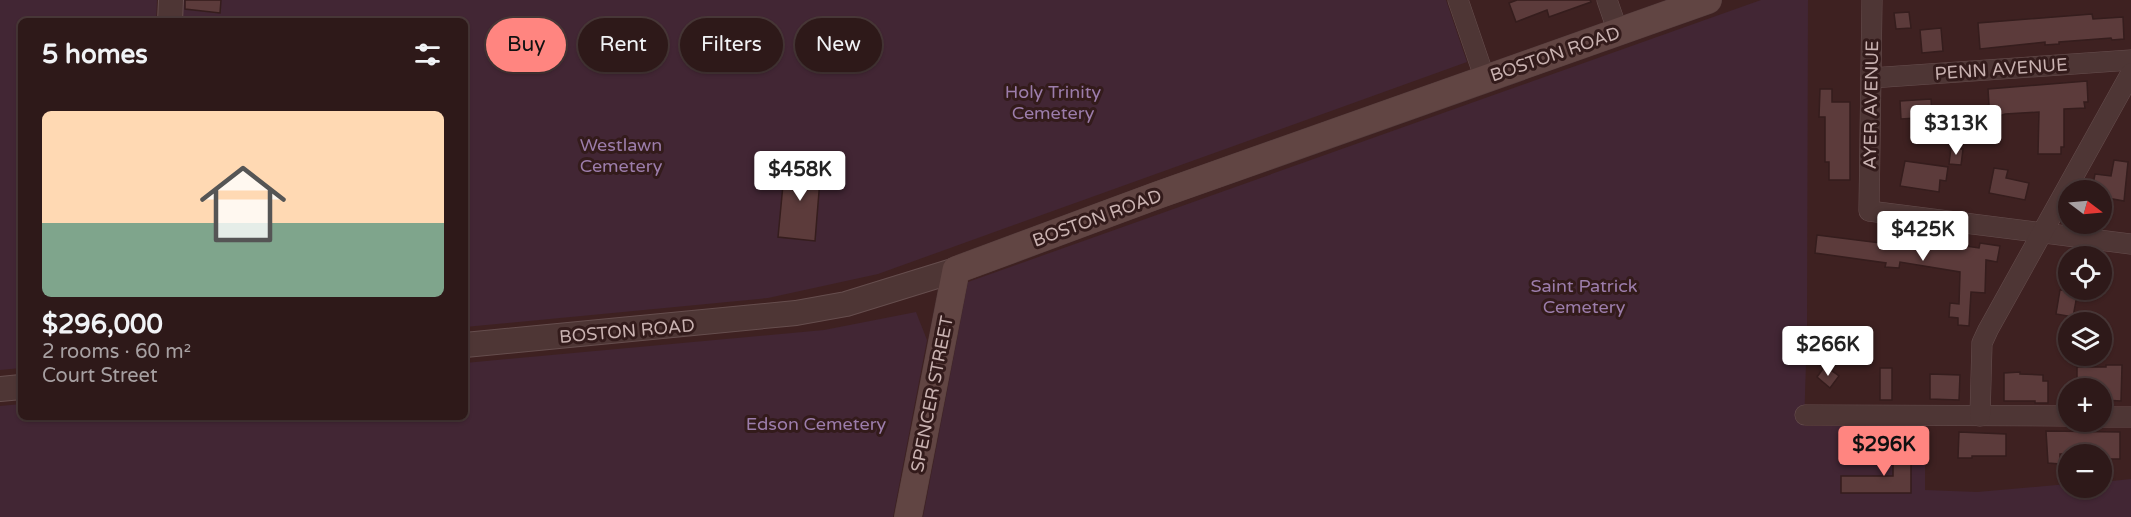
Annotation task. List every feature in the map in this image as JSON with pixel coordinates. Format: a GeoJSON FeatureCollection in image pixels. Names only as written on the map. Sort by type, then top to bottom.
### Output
{"type":"FeatureCollection","features":[{"type":"Feature","properties":{"kind":"main road","name":"BOSTON ROAD"},"geometry":{"type":"LineString","coordinates":[[956,270],[1158,195],[1708,0]]}},
{"type":"Feature","properties":{"kind":"main road","name":"SPENCER STREET"},"geometry":{"type":"LineString","coordinates":[[908,517],[956,270]]}},
{"type":"Feature","properties":{"kind":"street"},"geometry":{"type":"LineString","coordinates":[[170,18],[171,0]]}},
{"type":"Feature","properties":{"kind":"street"},"geometry":{"type":"LineString","coordinates":[[1458,0],[1485,79]]}},
{"type":"Feature","properties":{"kind":"street"},"geometry":{"type":"LineString","coordinates":[[1607,0],[1618,32]]}},
{"type":"Feature","properties":{"kind":"street","name":"AYER AVENUE"},"geometry":{"type":"LineString","coordinates":[[1872,0],[1869,211],[2041,231]]}},
{"type":"Feature","properties":{"kind":"street","name":"PENN AVENUE"},"geometry":{"type":"LineString","coordinates":[[1871,78],[2131,60]]}},
{"type":"Feature","properties":{"kind":"street"},"geometry":{"type":"LineString","coordinates":[[1980,416],[1982,343],[2041,231],[2131,73]]}},
{"type":"Feature","properties":{"kind":"street"},"geometry":{"type":"LineString","coordinates":[[2041,231],[2131,244]]}},
{"type":"Feature","properties":{"kind":"street","name":"BOSTON ROAD"},"geometry":{"type":"LineString","coordinates":[[468,345],[796,314],[846,304],[956,270]]}},
{"type":"Feature","properties":{"kind":"street"},"geometry":{"type":"LineString","coordinates":[[0,389],[18,387]]}},
{"type":"Feature","properties":{"kind":"street"},"geometry":{"type":"LineString","coordinates":[[1804,415],[2058,416]]}},
{"type":"Feature","properties":{"kind":"street"},"geometry":{"type":"LineString","coordinates":[[2112,417],[2131,417]]}},
{"type":"Feature","properties":{"kind":"green space"},"geometry":{"type":"Polygon","coordinates":[[[0,0],[157,0],[156,18],[18,18],[18,368],[0,370],[0,0]]]}},
{"type":"Feature","properties":{"kind":"green space","name":"Westlawn Cemetery"},"geometry":{"type":"Polygon","coordinates":[[[184,0],[1446,0],[1467,62],[878,274],[768,298],[468,327],[468,18],[182,18],[184,0]]]}},
{"type":"Feature","properties":{"kind":"green space","name":"Saint Patrick Cemetery"},"geometry":{"type":"Polygon","coordinates":[[[1761,0],[1808,0],[1807,331],[1804,426],[1925,426],[1925,490],[1977,492],[2058,485],[2058,498],[2112,498],[2112,481],[2131,479],[2131,517],[923,517],[968,282],[1761,0]]]}},
{"type":"Feature","properties":{"kind":"green space","name":"Edson Cemetery"},"geometry":{"type":"Polygon","coordinates":[[[916,312],[927,340],[893,517],[0,517],[0,406],[18,404],[18,420],[468,420],[468,363],[824,330],[916,312]]]}},
{"type":"Feature","properties":{"kind":"building"},"geometry":{"type":"Polygon","coordinates":[[[185,0],[221,0],[220,13],[185,9],[185,0]]]}},
{"type":"Feature","properties":{"kind":"building"},"geometry":{"type":"Polygon","coordinates":[[[1517,0],[1590,0],[1591,2],[1549,17],[1547,10],[1516,22],[1509,3],[1517,0]]]}},
{"type":"Feature","properties":{"kind":"building"},"geometry":{"type":"Polygon","coordinates":[[[1909,12],[1911,28],[1896,29],[1894,13],[1909,12]]]}},
{"type":"Feature","properties":{"kind":"building"},"geometry":{"type":"Polygon","coordinates":[[[2092,14],[2093,19],[2123,17],[2124,39],[2112,40],[2111,38],[2045,45],[2045,42],[1980,49],[1978,23],[2092,14]]]}},
{"type":"Feature","properties":{"kind":"building"},"geometry":{"type":"Polygon","coordinates":[[[1941,28],[1943,51],[1922,53],[1920,30],[1941,28]]]}},
{"type":"Feature","properties":{"kind":"building"},"geometry":{"type":"Polygon","coordinates":[[[2087,81],[2088,102],[2084,102],[2085,108],[2064,109],[2064,147],[2061,147],[2061,154],[2038,154],[2039,112],[2005,114],[1999,116],[1999,120],[1986,121],[1985,106],[1989,105],[1988,89],[2087,81]]]}},
{"type":"Feature","properties":{"kind":"building"},"geometry":{"type":"Polygon","coordinates":[[[1820,89],[1832,89],[1832,102],[1850,102],[1850,180],[1829,180],[1829,162],[1825,162],[1825,117],[1819,117],[1820,89]]]}},
{"type":"Feature","properties":{"kind":"building"},"geometry":{"type":"Polygon","coordinates":[[[1931,99],[1932,117],[1901,119],[1900,101],[1931,99]]]}},
{"type":"Feature","properties":{"kind":"building"},"geometry":{"type":"Polygon","coordinates":[[[1951,148],[1963,149],[1961,165],[1949,164],[1951,148]]]}},
{"type":"Feature","properties":{"kind":"building"},"geometry":{"type":"Polygon","coordinates":[[[2114,160],[2128,162],[2124,201],[2112,199],[2112,180],[2094,180],[2095,174],[2111,176],[2114,160]]]}},
{"type":"Feature","properties":{"kind":"building"},"geometry":{"type":"Polygon","coordinates":[[[1905,161],[1948,167],[1946,181],[1940,180],[1939,192],[1900,186],[1905,161]]]}},
{"type":"Feature","properties":{"kind":"building"},"geometry":{"type":"Polygon","coordinates":[[[785,164],[821,167],[815,241],[778,237],[785,164]]]}},
{"type":"Feature","properties":{"kind":"building"},"geometry":{"type":"Polygon","coordinates":[[[1994,168],[2008,170],[2006,178],[2029,183],[2025,200],[1989,193],[1994,168]]]}},
{"type":"Feature","properties":{"kind":"building"},"geometry":{"type":"Polygon","coordinates":[[[1817,235],[1880,243],[1880,239],[1938,246],[1938,242],[1979,248],[1980,243],[2000,246],[1997,262],[1986,260],[1985,293],[1971,292],[1969,326],[1958,325],[1958,318],[1949,317],[1950,303],[1959,304],[1960,272],[1900,262],[1899,268],[1885,267],[1886,263],[1815,253],[1817,235]]]}},
{"type":"Feature","properties":{"kind":"building"},"geometry":{"type":"Polygon","coordinates":[[[2058,300],[2076,300],[2074,312],[2056,314],[2058,300]]]}},
{"type":"Feature","properties":{"kind":"building"},"geometry":{"type":"Polygon","coordinates":[[[2122,365],[2121,401],[2112,400],[2112,378],[2077,378],[2077,367],[2122,365]]]}},
{"type":"Feature","properties":{"kind":"building"},"geometry":{"type":"Polygon","coordinates":[[[1825,366],[1839,376],[1830,388],[1817,377],[1825,366]]]}},
{"type":"Feature","properties":{"kind":"building"},"geometry":{"type":"Polygon","coordinates":[[[1880,368],[1892,368],[1892,400],[1880,400],[1880,368]]]}},
{"type":"Feature","properties":{"kind":"building"},"geometry":{"type":"Polygon","coordinates":[[[2020,372],[2020,374],[2043,375],[2043,381],[2048,381],[2048,403],[2004,401],[2004,373],[2020,372]]]}},
{"type":"Feature","properties":{"kind":"building"},"geometry":{"type":"Polygon","coordinates":[[[1930,374],[1960,375],[1959,400],[1930,399],[1930,374]]]}},
{"type":"Feature","properties":{"kind":"building"},"geometry":{"type":"Polygon","coordinates":[[[2046,431],[2120,432],[2120,459],[2112,459],[2112,444],[2058,444],[2058,464],[2048,463],[2046,431]]]}},
{"type":"Feature","properties":{"kind":"building"},"geometry":{"type":"Polygon","coordinates":[[[1959,432],[2006,434],[2006,456],[1958,458],[1959,432]]]}},
{"type":"Feature","properties":{"kind":"building"},"geometry":{"type":"Polygon","coordinates":[[[1893,445],[1911,445],[1911,493],[1841,493],[1841,476],[1893,476],[1893,445]]]}},
{"type":"Feature","properties":{"kind":"park label","name":"Holy Trinity Cemetery"},"geometry":{"type":"Point","coordinates":[1053,102]}}]}
